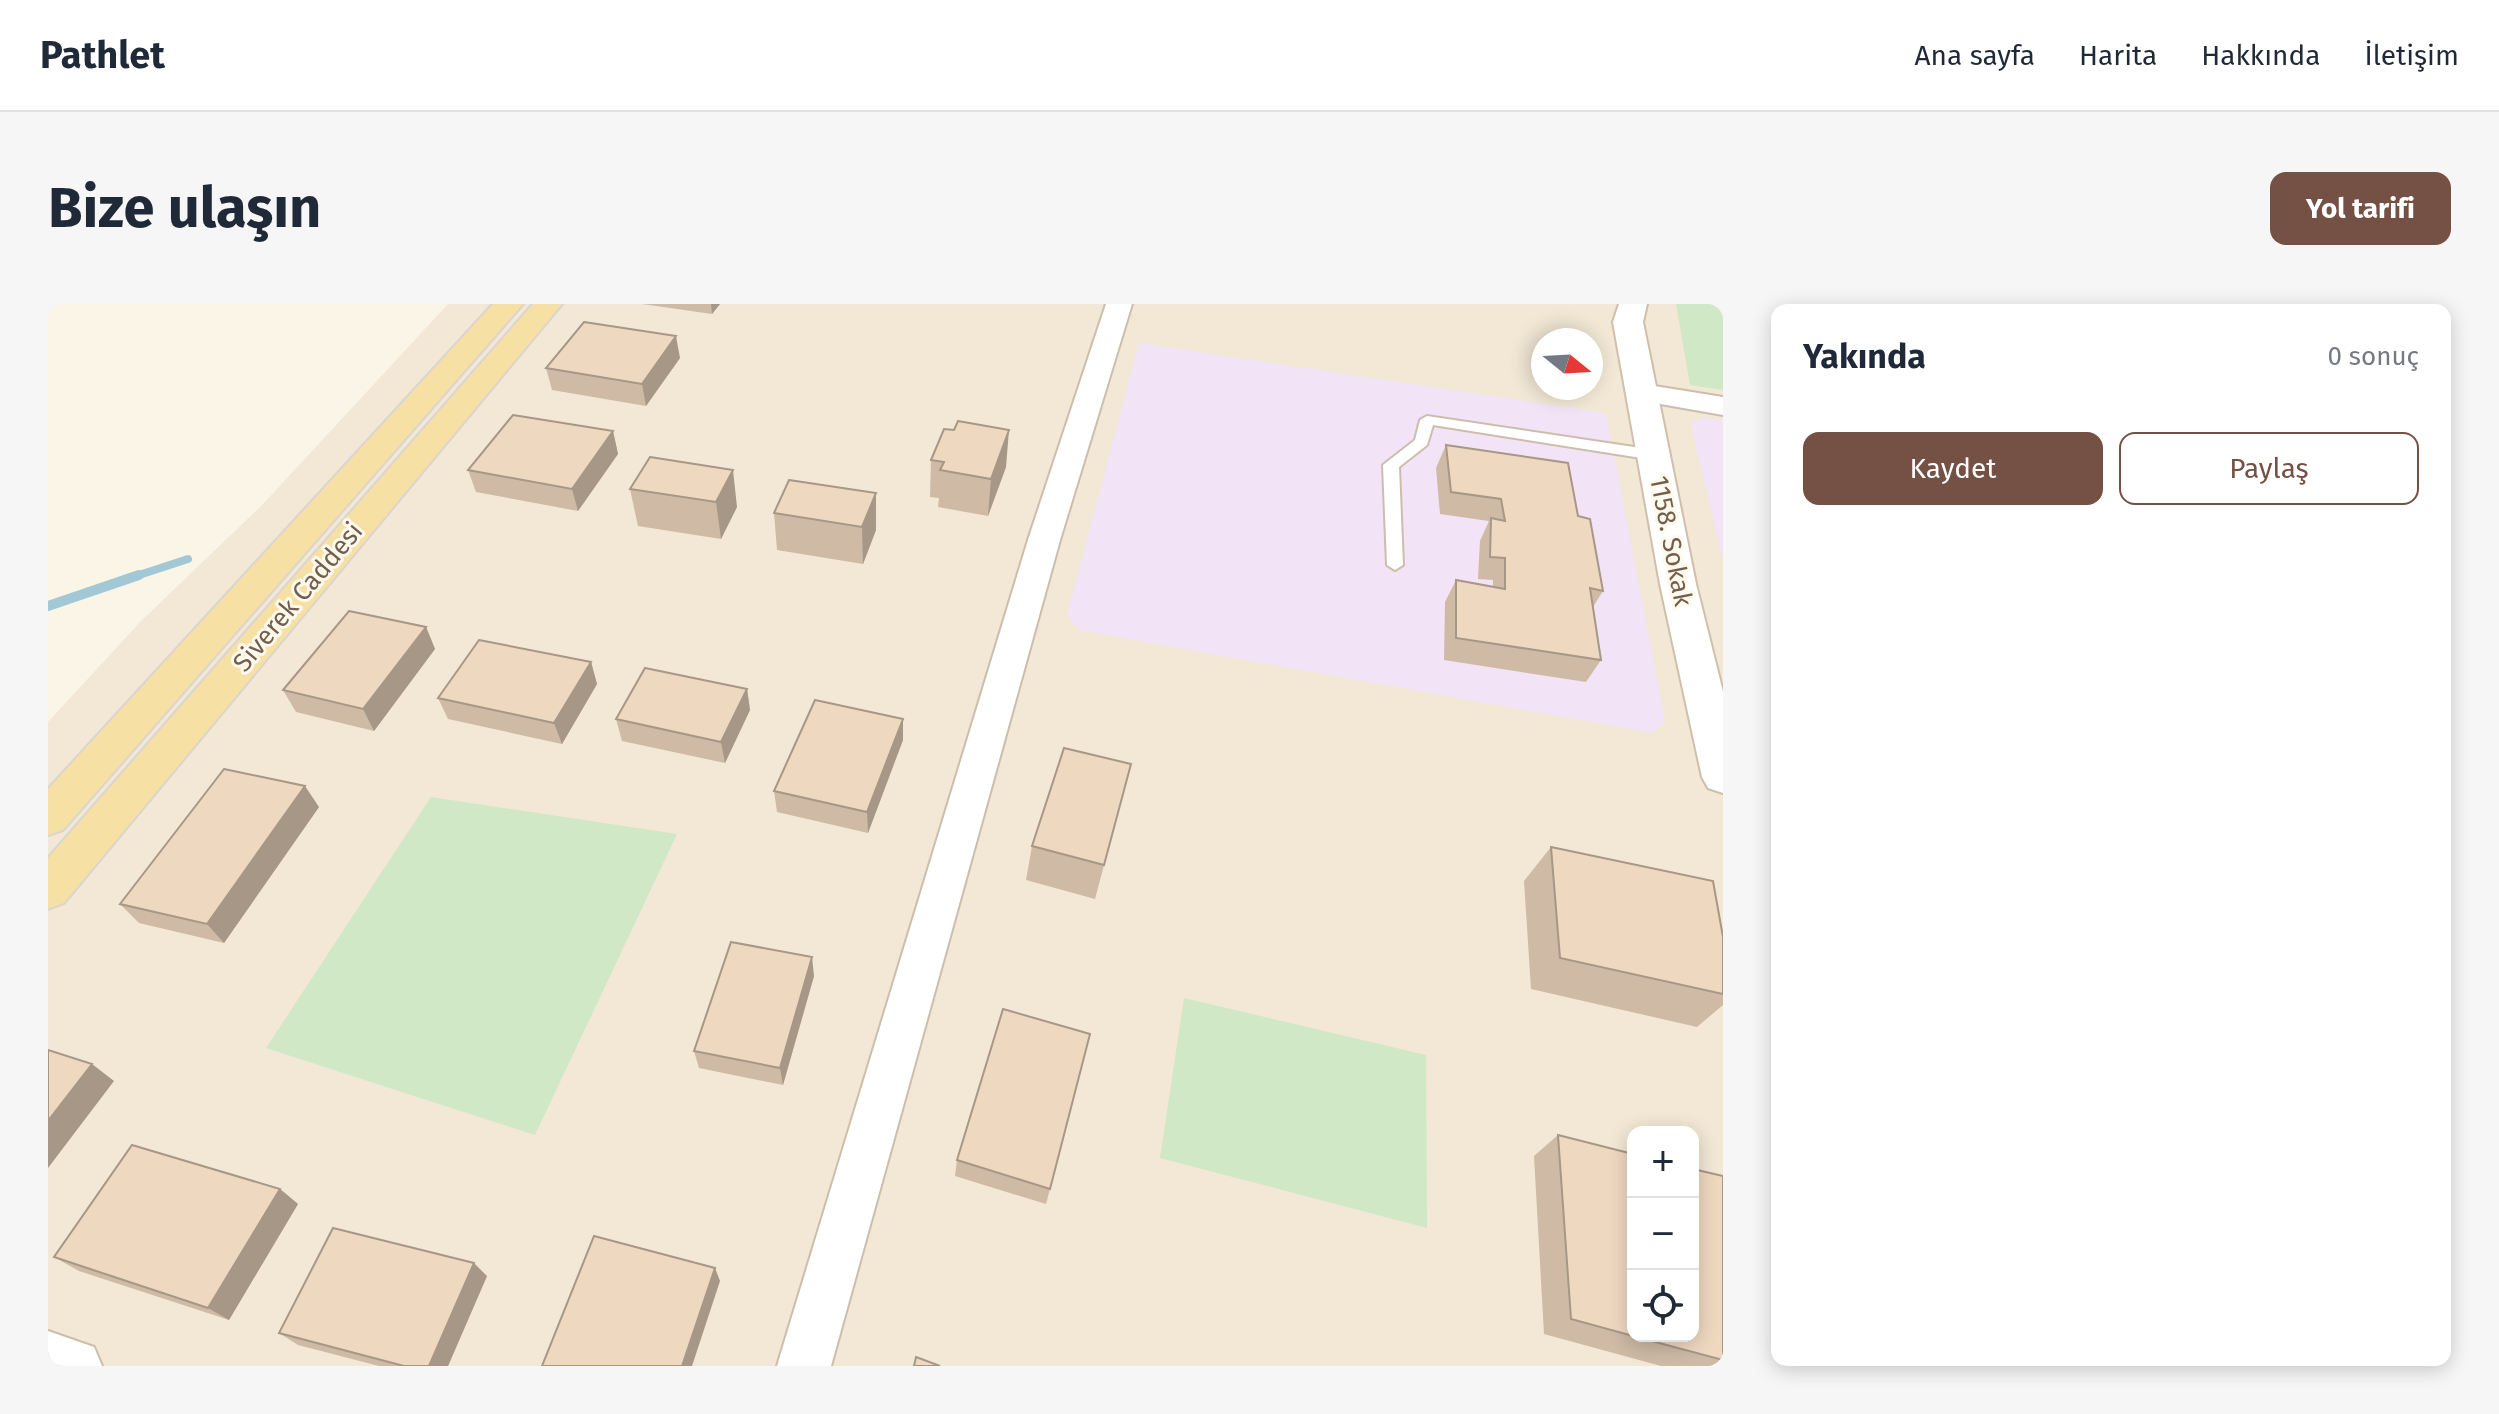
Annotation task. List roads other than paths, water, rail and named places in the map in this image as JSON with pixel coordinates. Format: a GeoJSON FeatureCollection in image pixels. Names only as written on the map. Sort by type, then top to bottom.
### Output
{"type":"FeatureCollection","features":[{"type":"Feature","properties":{"kind":"main road","name":"Siverek Caddesi"},"geometry":{"type":"LineString","coordinates":[[48,818],[509,304]]}},
{"type":"Feature","properties":{"kind":"main road","name":"Siverek Caddesi"},"geometry":{"type":"LineString","coordinates":[[48,890],[548,304]]}},
{"type":"Feature","properties":{"kind":"street"},"geometry":{"type":"LineString","coordinates":[[804,1366],[1044,540],[1119,304]]}},
{"type":"Feature","properties":{"kind":"street","name":"1158. Sokak"},"geometry":{"type":"LineString","coordinates":[[1633,304],[1628,322],[1678,584],[1721,762]]}},
{"type":"Feature","properties":{"kind":"street"},"geometry":{"type":"LineString","coordinates":[[1642,393],[1723,406]]}},
{"type":"Feature","properties":{"kind":"street"},"geometry":{"type":"LineString","coordinates":[[48,1358],[75,1366]]}},
{"type":"Feature","properties":{"kind":"lane"},"geometry":{"type":"LineString","coordinates":[[1395,565],[1391,465],[1422,442],[1427,420],[1654,455]]}},
{"type":"Feature","properties":{"kind":"waterway"},"geometry":{"type":"LineString","coordinates":[[136,576],[188,559]]}},
{"type":"Feature","properties":{"kind":"waterway"},"geometry":{"type":"LineString","coordinates":[[48,606],[136,576]]}}]}
